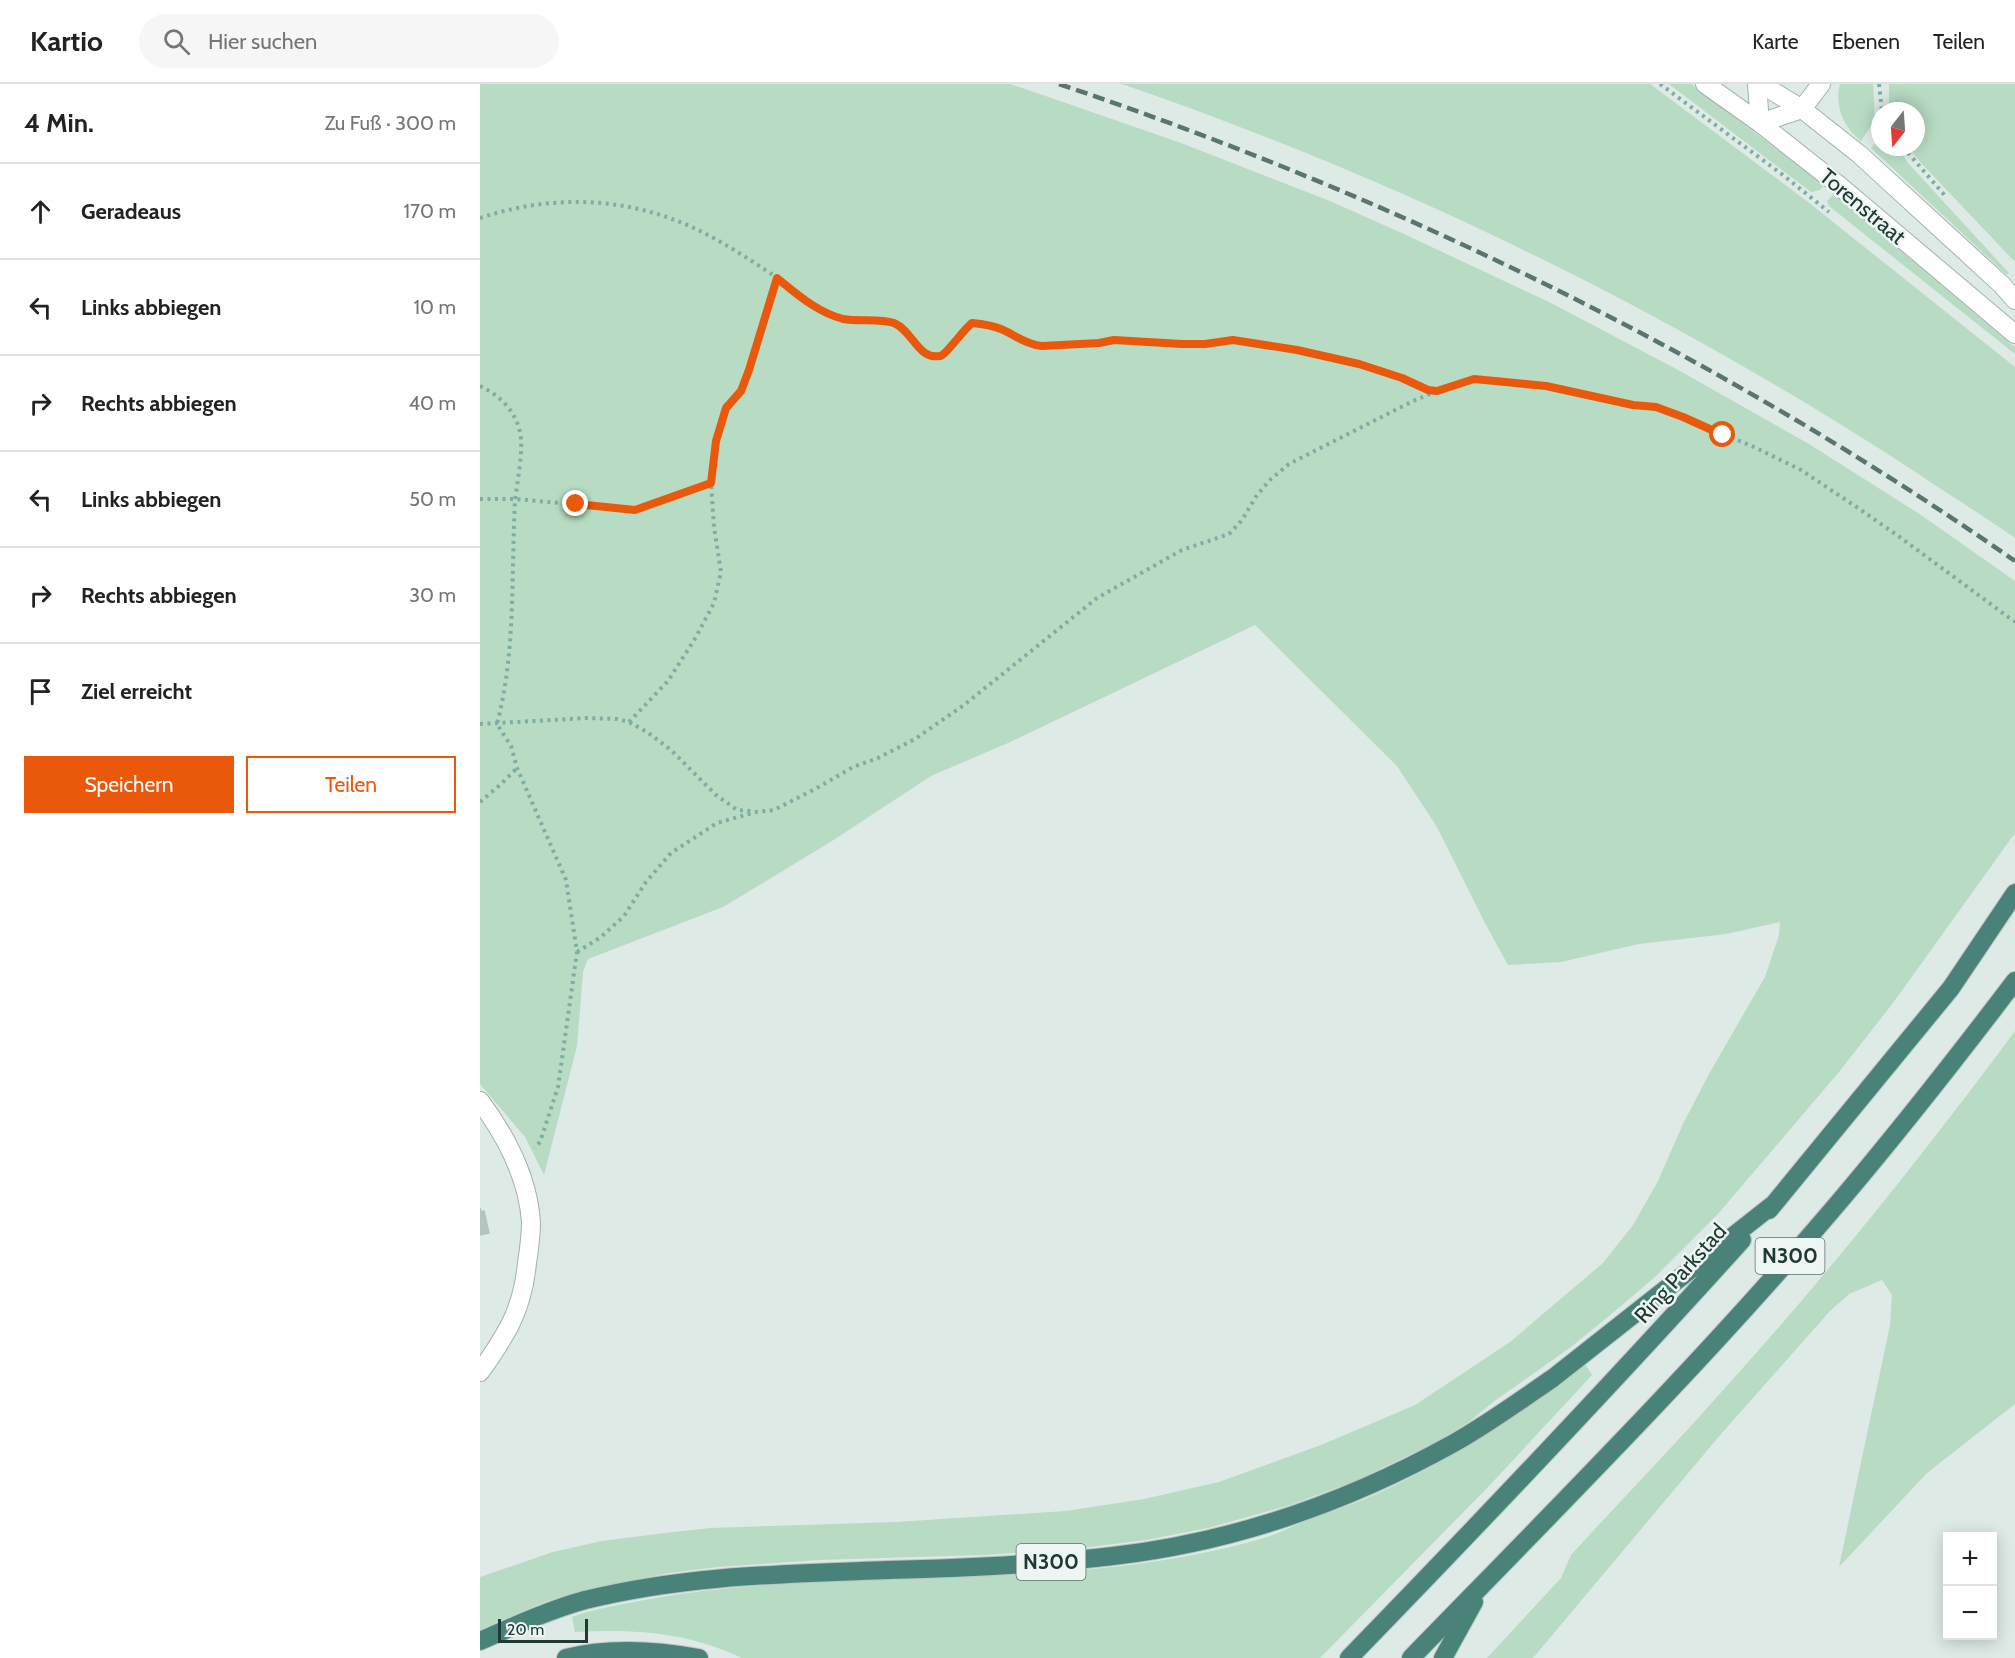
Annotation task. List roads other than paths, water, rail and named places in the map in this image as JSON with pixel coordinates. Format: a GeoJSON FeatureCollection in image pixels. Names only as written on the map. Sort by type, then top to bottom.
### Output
{"type":"FeatureCollection","features":[{"type":"Feature","properties":{"kind":"highway","name":"Ring Parkstad"},"geometry":{"type":"LineString","coordinates":[[1349,1658],[1607,1388],[1775,1203],[1950,988],[2015,893]]}},
{"type":"Feature","properties":{"kind":"highway","name":"N300"},"geometry":{"type":"LineString","coordinates":[[1411,1658],[1642,1418],[1838,1203],[1930,1091],[2015,981]]}},
{"type":"Feature","properties":{"kind":"highway","name":"N300"},"geometry":{"type":"LineString","coordinates":[[480,1641],[540,1615],[582,1601],[685,1581],[779,1573],[1023,1564],[1113,1556],[1177,1547],[1234,1534],[1305,1512],[1374,1484],[1435,1453],[1517,1403],[1553,1378],[1775,1203]]}},
{"type":"Feature","properties":{"kind":"highway","name":"N300"},"geometry":{"type":"LineString","coordinates":[[1443,1658],[1487,1580]]}},
{"type":"Feature","properties":{"kind":"highway"},"geometry":{"type":"LineString","coordinates":[[566,1658],[621,1651],[670,1653],[699,1658]]}},
{"type":"Feature","properties":{"kind":"street","name":"Torenstraat"},"geometry":{"type":"LineString","coordinates":[[1705,84],[1760,123],[1836,183],[2015,334]]}},
{"type":"Feature","properties":{"kind":"street"},"geometry":{"type":"LineString","coordinates":[[1756,84],[1760,123],[1802,109],[1821,84]]}},
{"type":"Feature","properties":{"kind":"street","name":"Torenstraat"},"geometry":{"type":"LineString","coordinates":[[1761,84],[1802,109],[1858,154],[2002,285],[2015,300]]}},
{"type":"Feature","properties":{"kind":"street"},"geometry":{"type":"LineString","coordinates":[[480,1101],[502,1132],[516,1162],[527,1195],[531,1223],[526,1275],[511,1324],[480,1372]]}},
{"type":"Feature","properties":{"kind":"railway"},"geometry":{"type":"LineString","coordinates":[[1059,84],[1186,129],[1311,178],[1433,231],[1554,288],[1672,350],[1789,416],[1903,486],[2015,561]]}}]}
